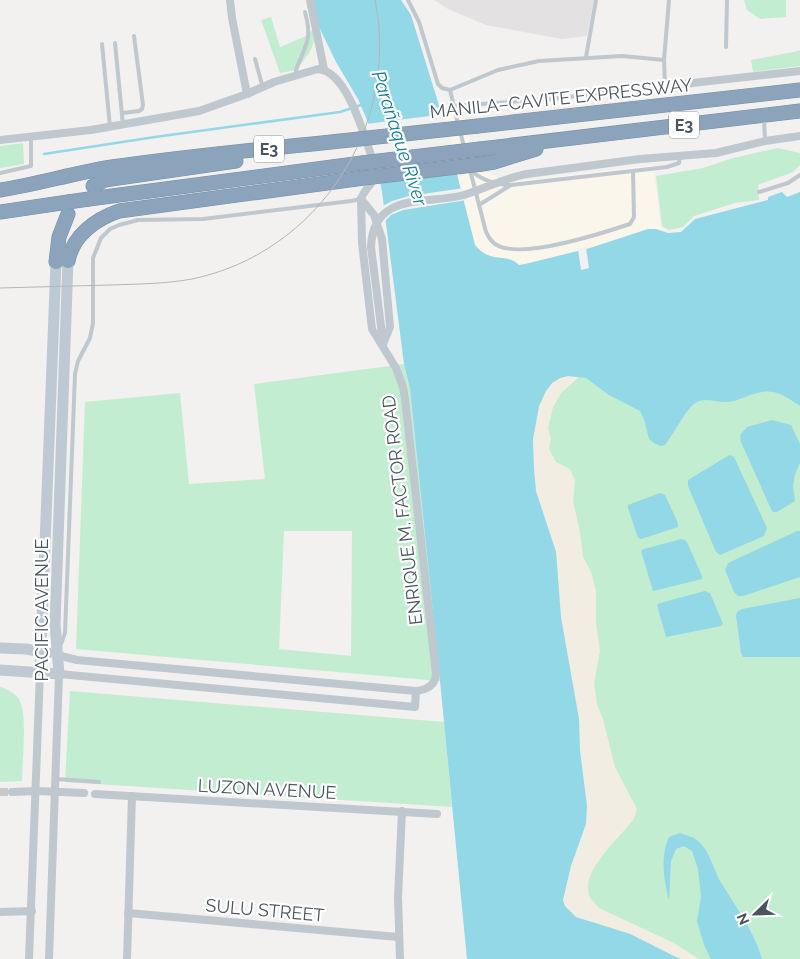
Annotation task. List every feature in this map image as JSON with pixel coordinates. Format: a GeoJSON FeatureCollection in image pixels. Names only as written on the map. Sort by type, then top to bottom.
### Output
{"type":"FeatureCollection","features":[{"type":"Feature","properties":{"kind":"highway","name":"MANILA–CAVITE EXPRESSWAY"},"geometry":{"type":"LineString","coordinates":[[0,190],[29,186],[89,171],[187,157],[800,90]]}},
{"type":"Feature","properties":{"kind":"highway","name":"E3"},"geometry":{"type":"LineString","coordinates":[[0,212],[68,208],[91,192],[362,164],[800,111]]}},
{"type":"Feature","properties":{"kind":"highway"},"geometry":{"type":"LineString","coordinates":[[62,261],[85,230],[99,220],[119,211],[364,178],[476,167],[567,138]]}},
{"type":"Feature","properties":{"kind":"highway"},"geometry":{"type":"LineString","coordinates":[[91,192],[105,180],[242,160],[360,139]]}},
{"type":"Feature","properties":{"kind":"highway"},"geometry":{"type":"LineString","coordinates":[[62,261],[59,237],[68,208]]}},
{"type":"Feature","properties":{"kind":"main road","name":"PACIFIC AVENUE"},"geometry":{"type":"LineString","coordinates":[[40,672],[62,261]]}},
{"type":"Feature","properties":{"kind":"main road","name":"PACIFIC AVENUE"},"geometry":{"type":"LineString","coordinates":[[59,674],[55,624],[62,261]]}},
{"type":"Feature","properties":{"kind":"main road"},"geometry":{"type":"LineString","coordinates":[[0,648],[57,655]]}},
{"type":"Feature","properties":{"kind":"main road"},"geometry":{"type":"LineString","coordinates":[[0,670],[59,674]]}},
{"type":"Feature","properties":{"kind":"street"},"geometry":{"type":"LineString","coordinates":[[230,0],[247,94]]}},
{"type":"Feature","properties":{"kind":"street"},"geometry":{"type":"LineString","coordinates":[[310,0],[324,69]]}},
{"type":"Feature","properties":{"kind":"street"},"geometry":{"type":"LineString","coordinates":[[0,140],[110,127],[199,111],[274,82],[318,69],[324,69],[334,75],[348,96],[374,166],[376,176],[363,192],[361,199],[374,215],[382,239],[390,327],[383,344]]}},
{"type":"Feature","properties":{"kind":"street"},"geometry":{"type":"LineString","coordinates":[[665,86],[800,71]]}},
{"type":"Feature","properties":{"kind":"street"},"geometry":{"type":"LineString","coordinates":[[383,344],[371,246],[375,225],[383,214],[394,206],[458,196],[507,178],[527,174],[716,153],[765,141],[800,136]]}},
{"type":"Feature","properties":{"kind":"street","name":"ENRIQUE M. FACTOR ROAD"},"geometry":{"type":"LineString","coordinates":[[361,199],[362,243],[372,329],[383,344],[400,376],[405,399],[435,678],[428,687],[416,691]]}},
{"type":"Feature","properties":{"kind":"street"},"geometry":{"type":"LineString","coordinates":[[57,655],[77,660],[416,691],[415,707],[59,674]]}},
{"type":"Feature","properties":{"kind":"street","name":"PACIFIC AVENUE"},"geometry":{"type":"LineString","coordinates":[[29,959],[37,791],[40,672]]}},
{"type":"Feature","properties":{"kind":"street","name":"PACIFIC AVENUE"},"geometry":{"type":"LineString","coordinates":[[49,959],[59,674]]}},
{"type":"Feature","properties":{"kind":"street"},"geometry":{"type":"LineString","coordinates":[[12,792],[84,793]]}},
{"type":"Feature","properties":{"kind":"street","name":"LUZON AVENUE"},"geometry":{"type":"LineString","coordinates":[[95,794],[438,814]]}},
{"type":"Feature","properties":{"kind":"street"},"geometry":{"type":"LineString","coordinates":[[127,959],[132,796]]}},
{"type":"Feature","properties":{"kind":"street"},"geometry":{"type":"LineString","coordinates":[[400,959],[398,896],[402,811]]}},
{"type":"Feature","properties":{"kind":"street"},"geometry":{"type":"LineString","coordinates":[[0,912],[32,911]]}},
{"type":"Feature","properties":{"kind":"street","name":"SULU STREET"},"geometry":{"type":"LineString","coordinates":[[128,914],[398,936]]}},
{"type":"Feature","properties":{"kind":"lane"},"geometry":{"type":"LineString","coordinates":[[408,0],[419,22],[438,84],[442,88],[450,90],[479,77],[518,64],[586,57],[632,56],[664,60]]}},
{"type":"Feature","properties":{"kind":"lane"},"geometry":{"type":"LineString","coordinates":[[586,57],[596,0]]}},
{"type":"Feature","properties":{"kind":"lane"},"geometry":{"type":"LineString","coordinates":[[454,106],[551,99],[665,86],[664,60],[668,0]]}},
{"type":"Feature","properties":{"kind":"lane"},"geometry":{"type":"LineString","coordinates":[[726,47],[727,0]]}},
{"type":"Feature","properties":{"kind":"lane"},"geometry":{"type":"LineString","coordinates":[[296,76],[296,70],[308,41],[309,28],[305,12]]}},
{"type":"Feature","properties":{"kind":"lane"},"geometry":{"type":"LineString","coordinates":[[123,113],[139,111],[143,105],[134,36]]}},
{"type":"Feature","properties":{"kind":"lane"},"geometry":{"type":"LineString","coordinates":[[115,43],[123,125]]}},
{"type":"Feature","properties":{"kind":"lane"},"geometry":{"type":"LineString","coordinates":[[102,44],[110,127]]}},
{"type":"Feature","properties":{"kind":"lane"},"geometry":{"type":"LineString","coordinates":[[255,59],[262,88]]}},
{"type":"Feature","properties":{"kind":"lane"},"geometry":{"type":"LineString","coordinates":[[450,90],[476,167],[482,179],[490,182],[511,185],[672,166],[679,163],[680,156]]}},
{"type":"Feature","properties":{"kind":"lane"},"geometry":{"type":"LineString","coordinates":[[764,116],[765,141]]}},
{"type":"Feature","properties":{"kind":"lane"},"geometry":{"type":"LineString","coordinates":[[0,173],[32,165],[31,136]]}},
{"type":"Feature","properties":{"kind":"lane"},"geometry":{"type":"LineString","coordinates":[[476,167],[479,205],[486,232],[495,244],[524,249],[550,246],[630,224],[634,217],[633,171]]}},
{"type":"Feature","properties":{"kind":"lane"},"geometry":{"type":"LineString","coordinates":[[758,192],[788,183],[800,175]]}},
{"type":"Feature","properties":{"kind":"lane"},"geometry":{"type":"LineString","coordinates":[[479,205],[511,185]]}},
{"type":"Feature","properties":{"kind":"lane"},"geometry":{"type":"LineString","coordinates":[[57,655],[65,633],[75,374],[78,361],[90,338],[93,323],[93,258],[101,238],[110,229],[128,222],[203,219],[351,202],[361,199]]}},
{"type":"Feature","properties":{"kind":"lane"},"geometry":{"type":"LineString","coordinates":[[55,778],[99,782]]}},
{"type":"Feature","properties":{"kind":"shaded area"},"geometry":{"type":"Polygon","coordinates":[[[434,0],[594,0],[587,36],[562,39],[486,25],[448,9],[434,0]]]}},
{"type":"Feature","properties":{"kind":"shaded area"},"geometry":{"type":"Polygon","coordinates":[[[464,113],[476,162],[483,171],[506,181],[653,165],[661,230],[648,229],[590,248],[519,265],[514,260],[488,256],[482,253],[475,245],[442,115],[464,113]]]}},
{"type":"Feature","properties":{"kind":"green space"},"geometry":{"type":"Polygon","coordinates":[[[744,0],[786,0],[786,17],[760,19],[747,10],[744,0]]]}},
{"type":"Feature","properties":{"kind":"green space"},"geometry":{"type":"Polygon","coordinates":[[[271,17],[280,47],[304,37],[314,29],[312,47],[296,70],[280,73],[261,20],[271,17]]]}},
{"type":"Feature","properties":{"kind":"green space"},"geometry":{"type":"Polygon","coordinates":[[[800,50],[800,66],[753,72],[751,60],[800,50]]]}},
{"type":"Feature","properties":{"kind":"green space"},"geometry":{"type":"Polygon","coordinates":[[[23,143],[24,164],[0,168],[0,146],[23,143]]]}},
{"type":"Feature","properties":{"kind":"green space"},"geometry":{"type":"Polygon","coordinates":[[[778,148],[800,153],[800,165],[793,172],[758,185],[759,200],[735,203],[694,216],[683,227],[669,230],[662,226],[656,176],[703,168],[733,158],[778,148]]]}},
{"type":"Feature","properties":{"kind":"green space"},"geometry":{"type":"Polygon","coordinates":[[[800,275],[800,959],[680,959],[664,950],[588,922],[587,806],[579,719],[525,380],[800,275]]]}},
{"type":"Feature","properties":{"kind":"green space"},"geometry":{"type":"Polygon","coordinates":[[[404,364],[410,389],[440,681],[76,649],[85,402],[180,393],[189,484],[265,479],[254,384],[404,364]],[[284,531],[279,649],[351,656],[352,531],[284,531]]]}},
{"type":"Feature","properties":{"kind":"green space"},"geometry":{"type":"Polygon","coordinates":[[[0,687],[16,695],[22,706],[24,739],[22,781],[0,782],[0,687]]]}},
{"type":"Feature","properties":{"kind":"green space"},"geometry":{"type":"Polygon","coordinates":[[[70,691],[444,722],[452,807],[65,782],[70,691]]]}},
{"type":"Feature","properties":{"kind":"sand"},"geometry":{"type":"Polygon","coordinates":[[[568,376],[579,377],[561,393],[553,407],[548,429],[551,438],[549,449],[556,462],[570,469],[575,481],[573,501],[583,557],[591,572],[596,591],[596,623],[600,651],[594,683],[597,704],[603,719],[615,767],[637,809],[633,820],[594,868],[589,879],[588,889],[591,899],[599,908],[674,943],[699,959],[680,959],[630,934],[576,917],[565,906],[563,899],[571,866],[586,824],[587,806],[580,750],[579,719],[561,617],[556,552],[536,491],[533,439],[539,406],[546,391],[552,383],[568,376]]]}},
{"type":"Feature","properties":{"kind":"water","name":"Parañaque River"},"geometry":{"type":"Polygon","coordinates":[[[313,0],[401,0],[411,15],[442,115],[475,245],[487,255],[509,259],[519,265],[525,264],[590,248],[648,229],[656,229],[668,233],[681,232],[695,219],[768,200],[768,197],[782,192],[787,197],[800,192],[800,406],[782,395],[771,392],[758,393],[728,402],[702,400],[690,407],[665,445],[661,446],[649,439],[640,411],[609,395],[586,378],[568,376],[552,383],[546,391],[539,406],[533,439],[536,491],[556,552],[561,617],[579,719],[580,750],[587,806],[586,824],[571,866],[563,900],[565,906],[576,917],[630,934],[680,959],[467,959],[410,389],[404,364],[382,192],[370,127],[358,99],[336,62],[319,27],[313,0]]]}},
{"type":"Feature","properties":{"kind":"water"},"geometry":{"type":"Polygon","coordinates":[[[772,420],[791,425],[800,444],[800,463],[795,474],[793,486],[795,501],[777,512],[773,512],[771,509],[741,442],[740,435],[747,427],[772,420]]]}},
{"type":"Feature","properties":{"kind":"water"},"geometry":{"type":"Polygon","coordinates":[[[730,455],[734,457],[767,528],[764,536],[720,555],[716,552],[688,486],[688,480],[730,455]]]}},
{"type":"Feature","properties":{"kind":"water"},"geometry":{"type":"Polygon","coordinates":[[[660,493],[665,495],[678,523],[678,527],[641,539],[638,538],[628,505],[660,493]]]}},
{"type":"Feature","properties":{"kind":"water"},"geometry":{"type":"Polygon","coordinates":[[[800,531],[800,577],[738,596],[734,592],[725,570],[728,563],[800,531]]]}},
{"type":"Feature","properties":{"kind":"water"},"geometry":{"type":"Polygon","coordinates":[[[681,539],[687,542],[702,579],[653,591],[641,551],[681,539]]]}},
{"type":"Feature","properties":{"kind":"water"},"geometry":{"type":"Polygon","coordinates":[[[705,591],[710,593],[723,624],[721,626],[666,637],[657,605],[705,591]]]}},
{"type":"Feature","properties":{"kind":"water"},"geometry":{"type":"Polygon","coordinates":[[[800,598],[800,657],[743,657],[736,615],[738,611],[800,598]]]}},
{"type":"Feature","properties":{"kind":"water"},"geometry":{"type":"Polygon","coordinates":[[[680,833],[694,838],[704,847],[719,878],[750,930],[762,959],[711,959],[704,945],[697,921],[701,897],[698,869],[692,851],[684,846],[676,849],[671,861],[669,900],[664,876],[664,852],[669,837],[680,833]]]}},
{"type":"Feature","properties":{"kind":"pier"},"geometry":{"type":"Polygon","coordinates":[[[445,114],[459,171],[377,180],[366,124],[445,114]]]}},
{"type":"Feature","properties":{"kind":"pier"},"geometry":{"type":"Polygon","coordinates":[[[464,188],[467,200],[403,210],[391,215],[383,223],[381,207],[392,201],[409,196],[464,188]]]}},
{"type":"Feature","properties":{"kind":"pier"},"geometry":{"type":"Polygon","coordinates":[[[586,247],[589,268],[581,270],[578,249],[586,247]]]}},
{"type":"Feature","properties":{"kind":"waterway"},"geometry":{"type":"LineString","coordinates":[[44,154],[340,112],[361,105]]}},
{"type":"Feature","properties":{"kind":"tunnel"},"geometry":{"type":"LineString","coordinates":[[0,792],[12,792]]}},
{"type":"Feature","properties":{"kind":"tram line"},"geometry":{"type":"LineString","coordinates":[[0,288],[151,284],[192,279],[237,265],[277,242],[312,213],[341,177],[362,137],[375,93],[380,47],[375,0]]}}]}
